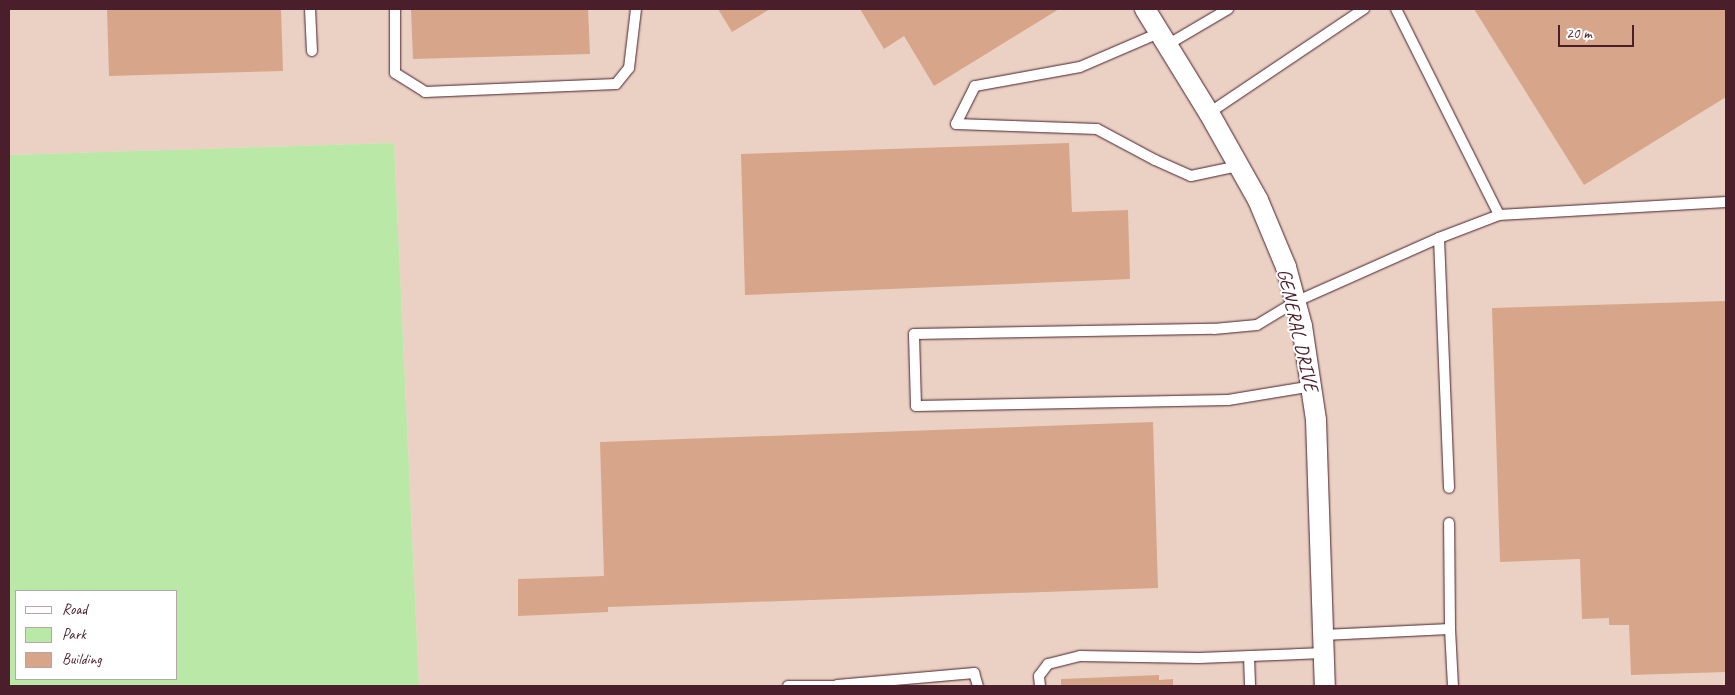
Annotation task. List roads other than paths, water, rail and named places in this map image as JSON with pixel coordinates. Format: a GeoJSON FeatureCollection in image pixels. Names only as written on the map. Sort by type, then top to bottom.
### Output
{"type":"FeatureCollection","features":[{"type":"Feature","properties":{"kind":"street","name":"GENERAL DRIVE"},"geometry":{"type":"LineString","coordinates":[[1145,9],[1239,166],[1273,233],[1295,302],[1313,386],[1316,420],[1325,686]]}},
{"type":"Feature","properties":{"kind":"lane"},"geometry":{"type":"LineString","coordinates":[[310,9],[312,51]]}},
{"type":"Feature","properties":{"kind":"lane"},"geometry":{"type":"LineString","coordinates":[[395,9],[395,73],[425,92],[616,84],[629,68],[636,9]]}},
{"type":"Feature","properties":{"kind":"lane"},"geometry":{"type":"LineString","coordinates":[[1228,9],[1163,39],[1080,67],[975,86],[956,124],[1097,128],[1155,160],[1191,176],[1239,166]]}},
{"type":"Feature","properties":{"kind":"lane"},"geometry":{"type":"LineString","coordinates":[[1209,113],[1364,9]]}},
{"type":"Feature","properties":{"kind":"lane"},"geometry":{"type":"LineString","coordinates":[[1396,9],[1499,214]]}},
{"type":"Feature","properties":{"kind":"lane"},"geometry":{"type":"LineString","coordinates":[[1313,386],[1228,400],[916,406],[914,334],[1214,329],[1257,325],[1295,302],[1439,238],[1499,214],[1726,202]]}},
{"type":"Feature","properties":{"kind":"lane"},"geometry":{"type":"LineString","coordinates":[[1439,238],[1449,488]]}},
{"type":"Feature","properties":{"kind":"lane"},"geometry":{"type":"LineString","coordinates":[[1449,523],[1450,629],[1453,686]]}},
{"type":"Feature","properties":{"kind":"lane"},"geometry":{"type":"LineString","coordinates":[[1040,686],[1039,676],[1048,664],[1080,656],[1198,658],[1248,656],[1323,644],[1450,629]]}},
{"type":"Feature","properties":{"kind":"lane"},"geometry":{"type":"LineString","coordinates":[[1248,656],[1250,686]]}},
{"type":"Feature","properties":{"kind":"lane"},"geometry":{"type":"LineString","coordinates":[[788,686],[837,686],[974,672],[978,686]]}}]}
